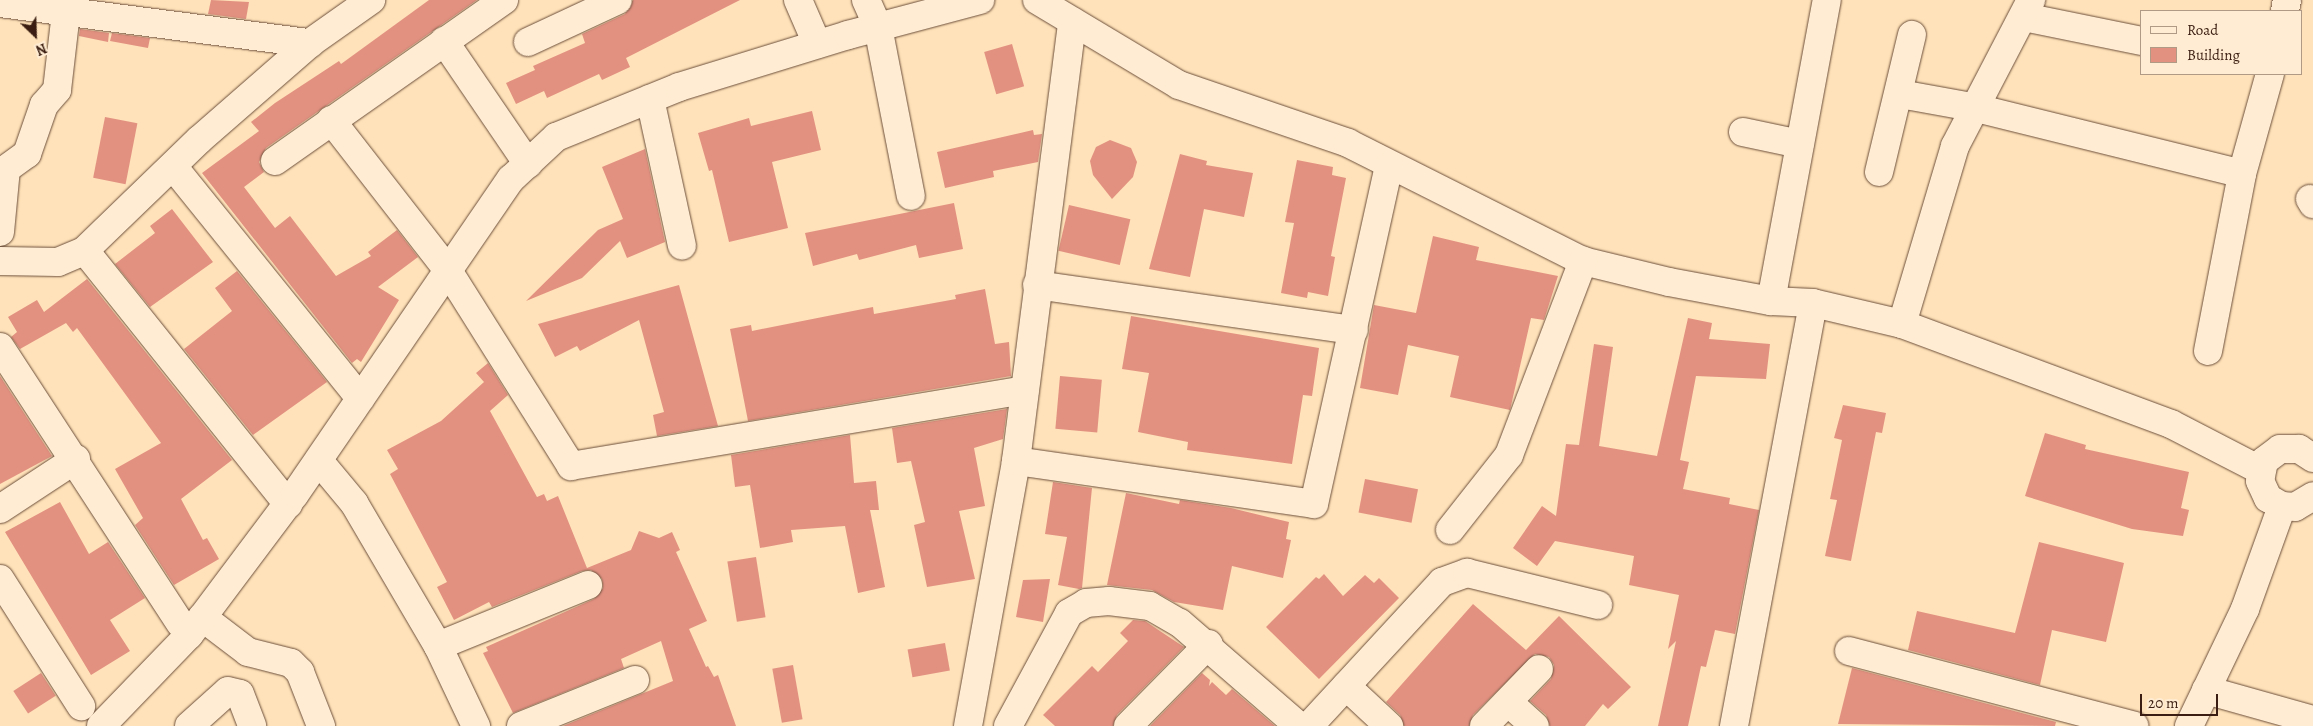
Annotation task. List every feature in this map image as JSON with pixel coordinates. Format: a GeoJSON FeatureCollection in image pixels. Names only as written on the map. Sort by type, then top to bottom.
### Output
{"type":"FeatureCollection","features":[{"type":"Feature","properties":{"kind":"street"},"geometry":{"type":"LineString","coordinates":[[332,27],[337,0]]}},
{"type":"Feature","properties":{"kind":"street"},"geometry":{"type":"LineString","coordinates":[[0,260],[58,262],[84,251],[198,140],[310,44],[371,0]]}},
{"type":"Feature","properties":{"kind":"street"},"geometry":{"type":"LineString","coordinates":[[275,161],[504,0]]}},
{"type":"Feature","properties":{"kind":"street"},"geometry":{"type":"LineString","coordinates":[[528,42],[618,0]]}},
{"type":"Feature","properties":{"kind":"street"},"geometry":{"type":"LineString","coordinates":[[798,0],[816,44]]}},
{"type":"Feature","properties":{"kind":"street"},"geometry":{"type":"LineString","coordinates":[[866,0],[878,27],[911,196]]}},
{"type":"Feature","properties":{"kind":"street"},"geometry":{"type":"LineString","coordinates":[[113,721],[176,651],[191,620],[288,504],[511,179],[556,138],[650,99],[816,44],[980,0]]}},
{"type":"Feature","properties":{"kind":"street"},"geometry":{"type":"LineString","coordinates":[[1037,0],[1180,86],[1348,144],[1583,261],[1669,282],[1771,300],[1813,303],[1902,324],[2171,424],[2260,470]]}},
{"type":"Feature","properties":{"kind":"street"},"geometry":{"type":"LineString","coordinates":[[1771,300],[1827,0]]}},
{"type":"Feature","properties":{"kind":"street"},"geometry":{"type":"LineString","coordinates":[[0,3],[310,44]]}},
{"type":"Feature","properties":{"kind":"street"},"geometry":{"type":"LineString","coordinates":[[1902,324],[1955,146],[1972,107],[2028,8],[2140,40]]}},
{"type":"Feature","properties":{"kind":"street"},"geometry":{"type":"LineString","coordinates":[[0,232],[6,169],[27,154],[44,105],[57,90],[66,12]]}},
{"type":"Feature","properties":{"kind":"street"},"geometry":{"type":"LineString","coordinates":[[968,726],[1016,462],[1037,285],[1072,22]]}},
{"type":"Feature","properties":{"kind":"street"},"geometry":{"type":"LineString","coordinates":[[1879,172],[1900,94],[1912,35]]}},
{"type":"Feature","properties":{"kind":"street"},"geometry":{"type":"LineString","coordinates":[[444,41],[528,164]]}},
{"type":"Feature","properties":{"kind":"street"},"geometry":{"type":"LineString","coordinates":[[2208,350],[2242,174],[2270,75]]}},
{"type":"Feature","properties":{"kind":"street"},"geometry":{"type":"LineString","coordinates":[[1900,94],[1972,107],[2242,174]]}},
{"type":"Feature","properties":{"kind":"street"},"geometry":{"type":"LineString","coordinates":[[650,99],[682,246]]}},
{"type":"Feature","properties":{"kind":"street"},"geometry":{"type":"LineString","coordinates":[[331,120],[447,270],[570,466],[1026,390]]}},
{"type":"Feature","properties":{"kind":"street"},"geometry":{"type":"LineString","coordinates":[[1743,132],[1800,144]]}},
{"type":"Feature","properties":{"kind":"street"},"geometry":{"type":"LineString","coordinates":[[1016,462],[1314,504],[1389,166]]}},
{"type":"Feature","properties":{"kind":"street"},"geometry":{"type":"LineString","coordinates":[[180,175],[360,398]]}},
{"type":"Feature","properties":{"kind":"street"},"geometry":{"type":"LineString","coordinates":[[90,257],[288,504]]}},
{"type":"Feature","properties":{"kind":"street"},"geometry":{"type":"LineString","coordinates":[[1450,530],[1509,455],[1583,261]]}},
{"type":"Feature","properties":{"kind":"street"},"geometry":{"type":"LineString","coordinates":[[1037,285],[1354,330]]}},
{"type":"Feature","properties":{"kind":"street"},"geometry":{"type":"LineString","coordinates":[[1734,726],[1813,303]]}},
{"type":"Feature","properties":{"kind":"street"},"geometry":{"type":"LineString","coordinates":[[0,347],[76,459],[191,620],[248,652],[291,663],[300,672],[322,726]]}},
{"type":"Feature","properties":{"kind":"street"},"geometry":{"type":"LineString","coordinates":[[2313,458],[2299,449],[2280,449],[2264,461],[2260,470],[2262,490],[2282,506],[2295,507],[2313,496]]}},
{"type":"Feature","properties":{"kind":"street"},"geometry":{"type":"LineString","coordinates":[[0,509],[76,459]]}},
{"type":"Feature","properties":{"kind":"street"},"geometry":{"type":"LineString","coordinates":[[319,461],[349,496],[438,646],[476,726]]}},
{"type":"Feature","properties":{"kind":"street"},"geometry":{"type":"LineString","coordinates":[[2189,726],[2245,609],[2282,506]]}},
{"type":"Feature","properties":{"kind":"street"},"geometry":{"type":"LineString","coordinates":[[1309,726],[1442,582],[1467,573],[1598,605]]}},
{"type":"Feature","properties":{"kind":"street"},"geometry":{"type":"LineString","coordinates":[[0,578],[81,706]]}},
{"type":"Feature","properties":{"kind":"street"},"geometry":{"type":"LineString","coordinates":[[438,646],[588,585]]}},
{"type":"Feature","properties":{"kind":"street"},"geometry":{"type":"LineString","coordinates":[[1018,721],[1059,628],[1069,613],[1086,603],[1130,601],[1150,606],[1209,644],[1299,726]]}},
{"type":"Feature","properties":{"kind":"street"},"geometry":{"type":"LineString","coordinates":[[1128,726],[1209,644]]}},
{"type":"Feature","properties":{"kind":"street"},"geometry":{"type":"LineString","coordinates":[[1849,651],[2103,722],[2134,726]]}},
{"type":"Feature","properties":{"kind":"street"},"geometry":{"type":"LineString","coordinates":[[1484,726],[1539,670]]}},
{"type":"Feature","properties":{"kind":"street"},"geometry":{"type":"LineString","coordinates":[[521,726],[635,680]]}},
{"type":"Feature","properties":{"kind":"street"},"geometry":{"type":"LineString","coordinates":[[1346,686],[1390,726]]}},
{"type":"Feature","properties":{"kind":"street"},"geometry":{"type":"LineString","coordinates":[[2206,690],[2313,720]]}},
{"type":"Feature","properties":{"kind":"street"},"geometry":{"type":"LineString","coordinates":[[189,726],[228,691],[240,694],[252,726]]}},
{"type":"Feature","properties":{"kind":"street"},"geometry":{"type":"LineString","coordinates":[[1508,702],[1535,726]]}},
{"type":"Feature","properties":{"kind":"building"},"geometry":{"type":"Polygon","coordinates":[[[211,0],[249,2],[246,19],[208,14],[211,0]]]}},
{"type":"Feature","properties":{"kind":"building"},"geometry":{"type":"Polygon","coordinates":[[[429,0],[477,0],[266,148],[259,162],[264,172],[244,187],[275,228],[290,216],[336,276],[371,256],[368,252],[397,230],[418,257],[378,287],[399,300],[361,362],[357,359],[352,363],[202,173],[259,131],[251,122],[275,103],[339,61],[341,64],[429,0]]]}},
{"type":"Feature","properties":{"kind":"building"},"geometry":{"type":"Polygon","coordinates":[[[633,0],[740,0],[626,58],[630,67],[602,80],[599,74],[547,98],[544,91],[516,104],[506,83],[535,70],[533,66],[585,43],[582,34],[625,14],[633,0]]]}},
{"type":"Feature","properties":{"kind":"building"},"geometry":{"type":"Polygon","coordinates":[[[80,29],[109,33],[108,42],[79,36],[80,29]]]}},
{"type":"Feature","properties":{"kind":"building"},"geometry":{"type":"Polygon","coordinates":[[[112,33],[150,38],[148,48],[110,41],[112,33]]]}},
{"type":"Feature","properties":{"kind":"building"},"geometry":{"type":"Polygon","coordinates":[[[1012,44],[1024,86],[996,94],[984,52],[1012,44]]]}},
{"type":"Feature","properties":{"kind":"building"},"geometry":{"type":"Polygon","coordinates":[[[812,111],[821,150],[772,162],[788,228],[729,242],[712,170],[709,171],[698,133],[749,118],[751,126],[812,111]]]}},
{"type":"Feature","properties":{"kind":"building"},"geometry":{"type":"Polygon","coordinates":[[[105,117],[137,123],[126,184],[93,178],[105,117]]]}},
{"type":"Feature","properties":{"kind":"building"},"geometry":{"type":"Polygon","coordinates":[[[1033,130],[1034,135],[1042,134],[1038,162],[993,171],[994,177],[945,188],[937,152],[1033,130]]]}},
{"type":"Feature","properties":{"kind":"building"},"geometry":{"type":"Polygon","coordinates":[[[1110,140],[1131,148],[1137,162],[1133,177],[1112,199],[1093,175],[1090,161],[1096,147],[1110,140]]]}},
{"type":"Feature","properties":{"kind":"building"},"geometry":{"type":"Polygon","coordinates":[[[645,149],[665,242],[627,258],[620,241],[582,278],[526,301],[598,230],[623,219],[602,167],[645,149]]]}},
{"type":"Feature","properties":{"kind":"building"},"geometry":{"type":"Polygon","coordinates":[[[1180,154],[1207,161],[1206,165],[1253,173],[1244,217],[1204,209],[1190,277],[1149,269],[1180,154]]]}},
{"type":"Feature","properties":{"kind":"building"},"geometry":{"type":"Polygon","coordinates":[[[1297,160],[1333,167],[1332,175],[1346,178],[1331,256],[1335,257],[1328,296],[1308,292],[1307,298],[1281,293],[1294,223],[1285,222],[1297,160]]]}},
{"type":"Feature","properties":{"kind":"building"},"geometry":{"type":"Polygon","coordinates":[[[954,203],[963,249],[919,258],[916,245],[859,260],[857,254],[813,266],[805,233],[954,203]]]}},
{"type":"Feature","properties":{"kind":"building"},"geometry":{"type":"Polygon","coordinates":[[[1069,205],[1130,219],[1120,265],[1058,251],[1069,205]]]}},
{"type":"Feature","properties":{"kind":"building"},"geometry":{"type":"Polygon","coordinates":[[[172,209],[213,262],[150,307],[115,264],[155,233],[150,226],[172,209]]]}},
{"type":"Feature","properties":{"kind":"building"},"geometry":{"type":"Polygon","coordinates":[[[1433,236],[1479,247],[1476,260],[1558,276],[1544,320],[1531,318],[1510,410],[1450,397],[1459,356],[1408,345],[1398,395],[1360,388],[1374,305],[1416,313],[1433,236]]]}},
{"type":"Feature","properties":{"kind":"building"},"geometry":{"type":"Polygon","coordinates":[[[237,271],[327,382],[253,435],[184,349],[232,311],[215,288],[237,271]]]}},
{"type":"Feature","properties":{"kind":"building"},"geometry":{"type":"Polygon","coordinates":[[[87,279],[232,460],[181,499],[203,540],[207,538],[219,559],[174,585],[135,525],[143,518],[115,469],[161,443],[77,328],[73,332],[66,323],[20,349],[11,337],[17,332],[8,317],[37,300],[44,312],[87,279]]]}},
{"type":"Feature","properties":{"kind":"building"},"geometry":{"type":"Polygon","coordinates":[[[679,285],[718,426],[657,436],[653,415],[664,412],[639,320],[580,351],[577,346],[555,357],[538,324],[679,285]]]}},
{"type":"Feature","properties":{"kind":"building"},"geometry":{"type":"Polygon","coordinates":[[[985,289],[995,344],[1009,342],[1011,376],[748,421],[730,329],[751,325],[752,331],[873,307],[874,314],[956,299],[955,295],[985,289]]]}},
{"type":"Feature","properties":{"kind":"building"},"geometry":{"type":"Polygon","coordinates":[[[1131,316],[1319,348],[1312,396],[1303,395],[1292,464],[1187,450],[1188,442],[1138,432],[1149,373],[1122,369],[1131,316]]]}},
{"type":"Feature","properties":{"kind":"building"},"geometry":{"type":"Polygon","coordinates":[[[1688,318],[1712,323],[1709,339],[1770,344],[1766,379],[1696,376],[1680,460],[1689,462],[1683,489],[1730,498],[1729,504],[1759,510],[1735,634],[1715,630],[1706,667],[1701,666],[1688,726],[1658,726],[1676,641],[1668,649],[1679,595],[1629,585],[1634,556],[1555,541],[1537,566],[1513,548],[1542,506],[1556,516],[1566,444],[1579,445],[1594,344],[1613,347],[1599,446],[1657,456],[1688,318]]]}},
{"type":"Feature","properties":{"kind":"building"},"geometry":{"type":"Polygon","coordinates":[[[488,363],[508,395],[490,411],[537,497],[544,494],[547,501],[558,496],[587,568],[631,550],[639,531],[659,538],[672,532],[680,550],[676,552],[707,621],[689,629],[706,667],[708,666],[714,677],[718,675],[736,726],[563,726],[673,681],[661,641],[621,659],[624,668],[513,713],[483,653],[488,651],[486,647],[594,599],[603,588],[602,579],[591,570],[582,571],[492,607],[489,602],[454,620],[437,587],[447,582],[390,474],[398,469],[387,450],[441,421],[484,382],[476,373],[488,363]]]}},
{"type":"Feature","properties":{"kind":"building"},"geometry":{"type":"Polygon","coordinates":[[[0,376],[52,456],[0,484],[0,376]]]}},
{"type":"Feature","properties":{"kind":"building"},"geometry":{"type":"Polygon","coordinates":[[[1060,376],[1102,380],[1097,432],[1055,429],[1060,376]]]}},
{"type":"Feature","properties":{"kind":"building"},"geometry":{"type":"Polygon","coordinates":[[[1843,405],[1886,413],[1882,433],[1876,432],[1851,561],[1825,556],[1837,500],[1830,499],[1842,440],[1834,438],[1843,405]]]}},
{"type":"Feature","properties":{"kind":"building"},"geometry":{"type":"Polygon","coordinates":[[[1007,409],[1003,439],[974,448],[985,506],[959,511],[975,579],[927,587],[914,525],[925,522],[911,461],[897,463],[892,428],[1007,409]]]}},
{"type":"Feature","properties":{"kind":"building"},"geometry":{"type":"Polygon","coordinates":[[[2045,433],[2086,445],[2085,449],[2189,472],[2181,508],[2189,510],[2183,536],[2132,529],[2025,496],[2045,433]]]}},
{"type":"Feature","properties":{"kind":"building"},"geometry":{"type":"Polygon","coordinates":[[[850,435],[854,483],[876,481],[879,510],[870,510],[885,587],[858,593],[845,526],[791,530],[793,542],[760,548],[750,485],[735,487],[731,455],[850,435]]]}},
{"type":"Feature","properties":{"kind":"building"},"geometry":{"type":"Polygon","coordinates":[[[1365,479],[1418,489],[1412,523],[1359,512],[1365,479]]]}},
{"type":"Feature","properties":{"kind":"building"},"geometry":{"type":"Polygon","coordinates":[[[1053,482],[1092,488],[1082,588],[1079,589],[1058,585],[1067,537],[1045,534],[1053,482]]]}},
{"type":"Feature","properties":{"kind":"building"},"geometry":{"type":"Polygon","coordinates":[[[1126,493],[1179,504],[1180,500],[1231,508],[1289,522],[1286,539],[1291,540],[1283,578],[1232,566],[1223,610],[1174,602],[1152,590],[1107,585],[1126,493]]]}},
{"type":"Feature","properties":{"kind":"building"},"geometry":{"type":"Polygon","coordinates":[[[60,502],[89,554],[108,542],[145,598],[110,620],[130,651],[91,675],[5,532],[60,502]]]}},
{"type":"Feature","properties":{"kind":"building"},"geometry":{"type":"Polygon","coordinates":[[[2039,542],[2124,563],[2106,642],[2052,630],[2040,685],[1908,650],[1917,611],[2015,633],[2039,542]]]}},
{"type":"Feature","properties":{"kind":"building"},"geometry":{"type":"Polygon","coordinates":[[[756,557],[766,617],[737,622],[727,562],[756,557]]]}},
{"type":"Feature","properties":{"kind":"building"},"geometry":{"type":"Polygon","coordinates":[[[1324,574],[1343,596],[1365,575],[1374,583],[1379,578],[1399,598],[1319,679],[1266,627],[1316,577],[1319,579],[1324,574]]]}},
{"type":"Feature","properties":{"kind":"building"},"geometry":{"type":"Polygon","coordinates":[[[1050,579],[1043,622],[1016,617],[1023,580],[1050,579]]]}},
{"type":"Feature","properties":{"kind":"building"},"geometry":{"type":"Polygon","coordinates":[[[1473,604],[1526,650],[1559,616],[1631,687],[1608,709],[1603,704],[1585,726],[1550,726],[1546,715],[1530,701],[1551,679],[1554,665],[1549,657],[1535,654],[1473,715],[1469,726],[1404,726],[1400,715],[1386,702],[1473,604]]]}},
{"type":"Feature","properties":{"kind":"building"},"geometry":{"type":"Polygon","coordinates":[[[1133,620],[1145,621],[1184,647],[1117,715],[1113,726],[1055,726],[1043,715],[1092,666],[1098,672],[1128,641],[1120,633],[1133,620]]]}},
{"type":"Feature","properties":{"kind":"building"},"geometry":{"type":"Polygon","coordinates":[[[945,643],[950,671],[912,677],[908,650],[945,643]]]}},
{"type":"Feature","properties":{"kind":"building"},"geometry":{"type":"Polygon","coordinates":[[[793,665],[803,719],[782,723],[772,669],[793,665]]]}},
{"type":"Feature","properties":{"kind":"building"},"geometry":{"type":"Polygon","coordinates":[[[1852,668],[2056,722],[2055,726],[1838,724],[1852,668]]]}},
{"type":"Feature","properties":{"kind":"building"},"geometry":{"type":"Polygon","coordinates":[[[41,673],[56,696],[28,714],[13,691],[41,673]]]}},
{"type":"Feature","properties":{"kind":"building"},"geometry":{"type":"Polygon","coordinates":[[[1202,673],[1210,680],[1209,686],[1212,682],[1226,695],[1232,689],[1275,726],[1150,726],[1202,673]]]}}]}
